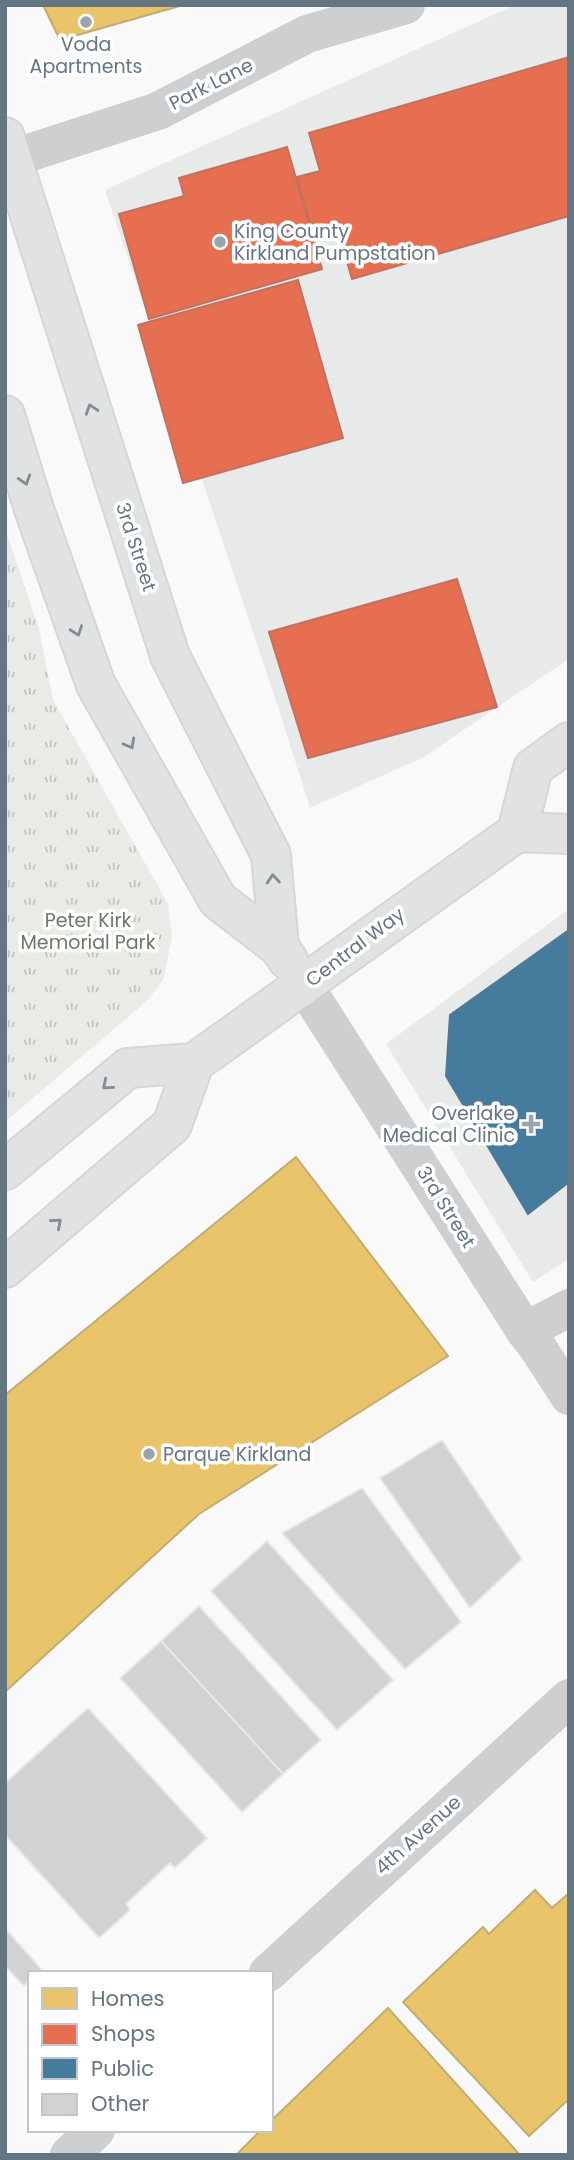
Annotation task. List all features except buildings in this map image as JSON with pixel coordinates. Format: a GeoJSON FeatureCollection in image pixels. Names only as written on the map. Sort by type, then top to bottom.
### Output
{"type":"FeatureCollection","features":[{"type":"Feature","properties":{"kind":"main road","name":"3rd Street"},"geometry":{"type":"LineString","coordinates":[[9,147],[170,656],[271,855],[279,947]]}},
{"type":"Feature","properties":{"kind":"main road","name":"3rd Street"},"geometry":{"type":"LineString","coordinates":[[5,415],[34,509],[96,685],[218,900],[279,947],[304,985]]}},
{"type":"Feature","properties":{"kind":"main road"},"geometry":{"type":"LineString","coordinates":[[569,743],[533,768],[517,832],[569,834]]}},
{"type":"Feature","properties":{"kind":"main road","name":"Central Way"},"geometry":{"type":"LineString","coordinates":[[194,1063],[517,832]]}},
{"type":"Feature","properties":{"kind":"main road"},"geometry":{"type":"LineString","coordinates":[[5,1170],[128,1068],[194,1063],[172,1125],[5,1268]]}},
{"type":"Feature","properties":{"kind":"street","name":"Park Lane"},"geometry":{"type":"LineString","coordinates":[[9,147],[158,111],[307,34],[406,5]]}},
{"type":"Feature","properties":{"kind":"street","name":"3rd Street"},"geometry":{"type":"LineString","coordinates":[[304,985],[569,1396]]}},
{"type":"Feature","properties":{"kind":"street"},"geometry":{"type":"LineString","coordinates":[[525,1331],[569,1308]]}},
{"type":"Feature","properties":{"kind":"street","name":"4th Avenue"},"geometry":{"type":"LineString","coordinates":[[270,1971],[569,1698]]}},
{"type":"Feature","properties":{"kind":"street"},"geometry":{"type":"LineString","coordinates":[[69,2155],[94,2132]]}},
{"type":"Feature","properties":{"kind":"shaded area"},"geometry":{"type":"Polygon","coordinates":[[[515,5],[569,5],[569,659],[422,758],[310,808],[105,190],[515,5]]]}},
{"type":"Feature","properties":{"kind":"shaded area"},"geometry":{"type":"Polygon","coordinates":[[[569,909],[569,1259],[533,1282],[386,1044],[569,909]]]}},
{"type":"Feature","properties":{"kind":"green space","name":"Peter Kirk Memorial Park"},"geometry":{"type":"Polygon","coordinates":[[[5,529],[39,629],[53,700],[168,904],[172,936],[164,978],[148,1000],[5,1122],[5,529]]]}},
{"type":"Feature","properties":{"kind":"place","name":"Voda Apartments"},"geometry":{"type":"Point","coordinates":[86,22]}},
{"type":"Feature","properties":{"kind":"place","name":"King County Kirkland Pumpstation"},"geometry":{"type":"Point","coordinates":[220,242]}},
{"type":"Feature","properties":{"kind":"place","name":"Overlake Medical Clinic"},"geometry":{"type":"Point","coordinates":[531,1124]}},
{"type":"Feature","properties":{"kind":"place","name":"Parque Kirkland"},"geometry":{"type":"Point","coordinates":[149,1454]}}]}
